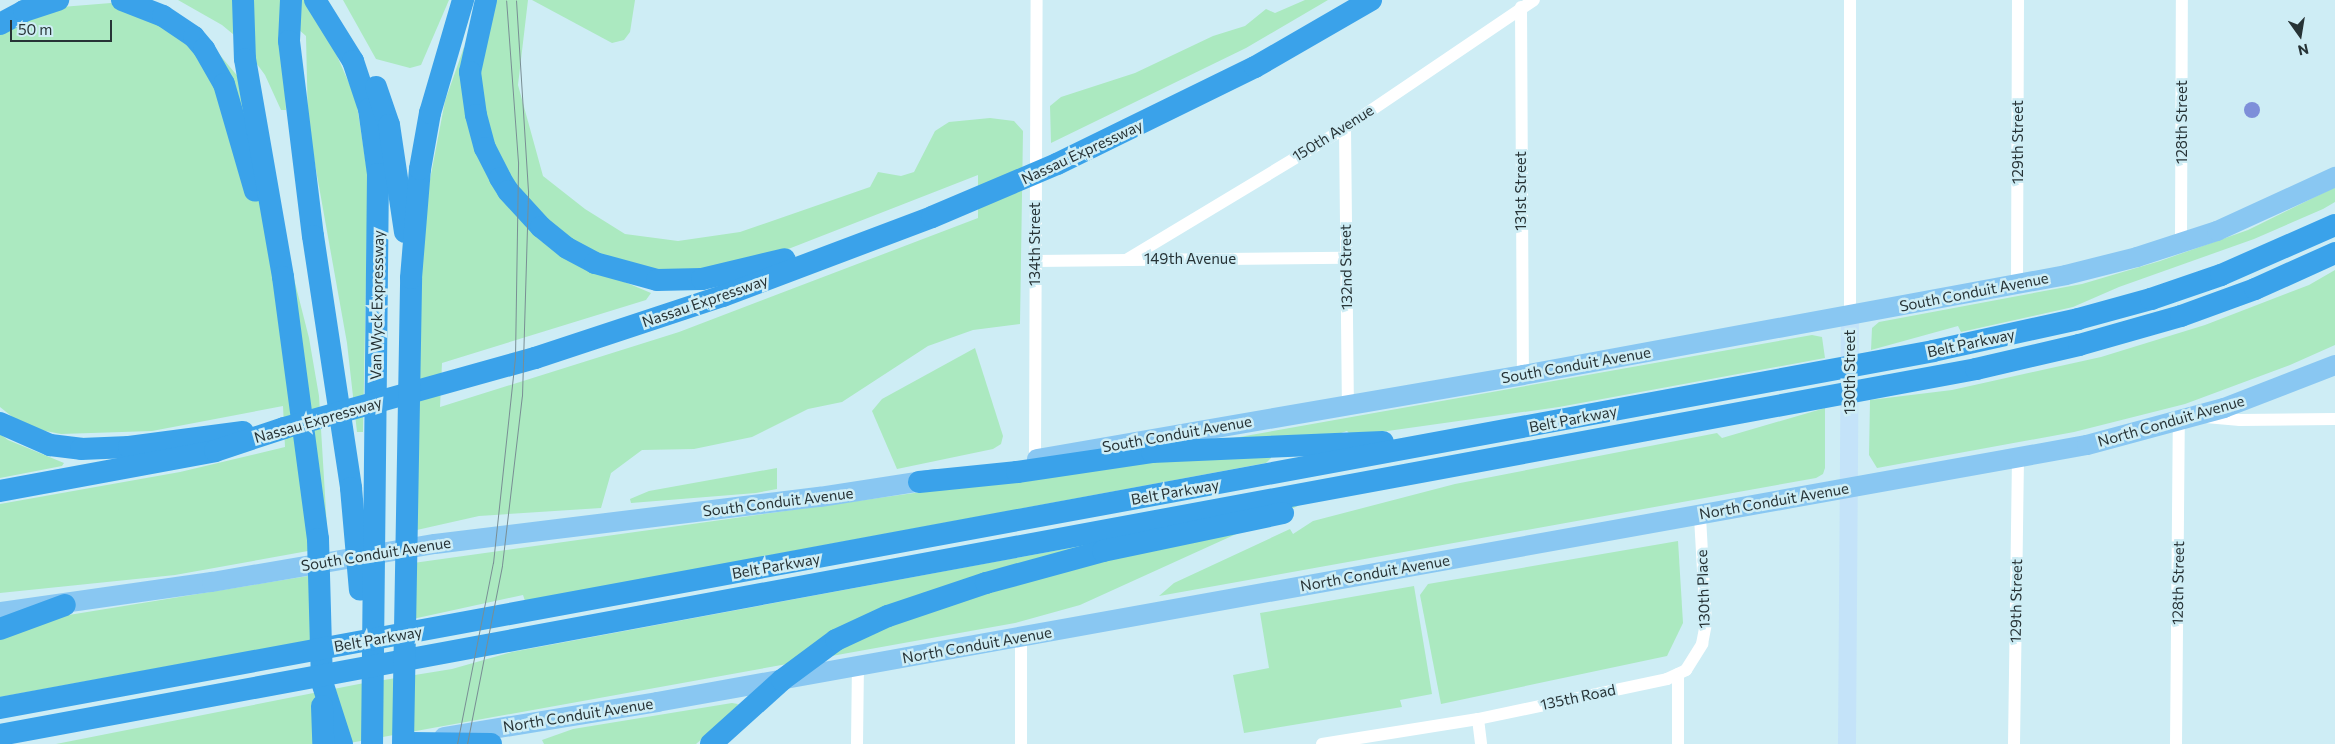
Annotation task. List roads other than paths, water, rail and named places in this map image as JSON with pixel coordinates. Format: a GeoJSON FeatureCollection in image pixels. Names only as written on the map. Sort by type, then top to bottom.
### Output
{"type":"FeatureCollection","features":[{"type":"Feature","properties":{"kind":"highway"},"geometry":{"type":"LineString","coordinates":[[0,24],[24,11],[58,0]]}},
{"type":"Feature","properties":{"kind":"highway"},"geometry":{"type":"LineString","coordinates":[[122,0],[163,16],[194,37],[204,49],[224,84],[252,185],[275,230]]}},
{"type":"Feature","properties":{"kind":"highway"},"geometry":{"type":"LineString","coordinates":[[243,0],[245,59],[275,230],[318,540],[323,744]]}},
{"type":"Feature","properties":{"kind":"highway"},"geometry":{"type":"LineString","coordinates":[[291,0],[289,41],[365,530]]}},
{"type":"Feature","properties":{"kind":"highway","name":"Van Wyck Expressway"},"geometry":{"type":"LineString","coordinates":[[315,0],[353,61],[369,109],[378,174],[365,530],[372,744]]}},
{"type":"Feature","properties":{"kind":"highway"},"geometry":{"type":"LineString","coordinates":[[330,0],[369,73],[389,125],[410,278]]}},
{"type":"Feature","properties":{"kind":"highway"},"geometry":{"type":"LineString","coordinates":[[463,0],[429,122],[420,169],[410,278],[407,507],[407,744],[491,744]]}},
{"type":"Feature","properties":{"kind":"highway"},"geometry":{"type":"LineString","coordinates":[[486,0],[470,72],[473,102],[485,148],[508,191],[531,217],[567,248],[595,263],[641,277],[702,280],[932,217]]}},
{"type":"Feature","properties":{"kind":"highway","name":"Nassau Expressway"},"geometry":{"type":"LineString","coordinates":[[0,491],[215,451],[284,428],[441,386],[695,306],[932,217],[1090,149],[1278,56],[1371,0]]}},
{"type":"Feature","properties":{"kind":"highway","name":"Belt Parkway"},"geometry":{"type":"LineString","coordinates":[[0,708],[1873,363],[2078,319],[2221,275],[2335,225]]}},
{"type":"Feature","properties":{"kind":"highway","name":"Belt Parkway"},"geometry":{"type":"LineString","coordinates":[[0,735],[1934,377],[2095,341],[2230,299],[2335,253]]}},
{"type":"Feature","properties":{"kind":"highway"},"geometry":{"type":"LineString","coordinates":[[0,423],[50,445],[95,449],[284,428]]}},
{"type":"Feature","properties":{"kind":"highway"},"geometry":{"type":"LineString","coordinates":[[711,744],[782,680],[836,640],[888,616],[986,583],[1167,536],[1556,462],[1664,427]]}},
{"type":"Feature","properties":{"kind":"highway"},"geometry":{"type":"LineString","coordinates":[[919,482],[1017,472],[1152,452],[1478,436]]}},
{"type":"Feature","properties":{"kind":"highway"},"geometry":{"type":"LineString","coordinates":[[0,629],[65,605]]}},
{"type":"Feature","properties":{"kind":"highway"},"geometry":{"type":"LineString","coordinates":[[322,682],[342,744]]}},
{"type":"Feature","properties":{"kind":"highway"},"geometry":{"type":"LineString","coordinates":[[0,743],[130,711]]}},
{"type":"Feature","properties":{"kind":"main road","name":"South Conduit Avenue"},"geometry":{"type":"LineString","coordinates":[[0,612],[65,605],[435,544],[749,506],[919,482],[1035,459],[1523,375],[2017,285],[2104,266],[2181,244],[2249,218],[2335,177]]}},
{"type":"Feature","properties":{"kind":"main road","name":"North Conduit Avenue"},"geometry":{"type":"LineString","coordinates":[[407,744],[782,680],[2109,440],[2199,416],[2277,389],[2335,364]]}},
{"type":"Feature","properties":{"kind":"street","name":"134th Street"},"geometry":{"type":"LineString","coordinates":[[1035,459],[1037,0]]}},
{"type":"Feature","properties":{"kind":"street","name":"150th Avenue"},"geometry":{"type":"LineString","coordinates":[[1128,259],[1345,128],[1534,0]]}},
{"type":"Feature","properties":{"kind":"street","name":"130th Street"},"geometry":{"type":"LineString","coordinates":[[1847,744],[1850,487],[1850,0]]}},
{"type":"Feature","properties":{"kind":"street","name":"129th Street"},"geometry":{"type":"LineString","coordinates":[[2017,285],[2018,0]]}},
{"type":"Feature","properties":{"kind":"street","name":"128th Street"},"geometry":{"type":"LineString","coordinates":[[2181,244],[2182,0]]}},
{"type":"Feature","properties":{"kind":"street","name":"131st Street"},"geometry":{"type":"LineString","coordinates":[[1521,7],[1523,375]]}},
{"type":"Feature","properties":{"kind":"street","name":"132nd Street"},"geometry":{"type":"LineString","coordinates":[[1345,128],[1348,406]]}},
{"type":"Feature","properties":{"kind":"street","name":"149th Avenue"},"geometry":{"type":"LineString","coordinates":[[1035,261],[1345,258]]}},
{"type":"Feature","properties":{"kind":"street"},"geometry":{"type":"LineString","coordinates":[[2199,416],[2240,420],[2335,419]]}},
{"type":"Feature","properties":{"kind":"street","name":"128th Street"},"geometry":{"type":"LineString","coordinates":[[2176,744],[2179,422]]}},
{"type":"Feature","properties":{"kind":"street","name":"129th Street"},"geometry":{"type":"LineString","coordinates":[[2014,744],[2018,457]]}},
{"type":"Feature","properties":{"kind":"street","name":"130th Place"},"geometry":{"type":"LineString","coordinates":[[1678,674],[1686,670],[1698,653],[1706,624],[1700,515]]}},
{"type":"Feature","properties":{"kind":"street"},"geometry":{"type":"LineString","coordinates":[[1021,637],[1021,744]]}},
{"type":"Feature","properties":{"kind":"street"},"geometry":{"type":"LineString","coordinates":[[857,744],[858,666]]}},
{"type":"Feature","properties":{"kind":"street"},"geometry":{"type":"LineString","coordinates":[[1678,674],[1678,744]]}},
{"type":"Feature","properties":{"kind":"street","name":"135th Road"},"geometry":{"type":"LineString","coordinates":[[1322,744],[1344,742],[1478,719],[1678,674]]}},
{"type":"Feature","properties":{"kind":"street"},"geometry":{"type":"LineString","coordinates":[[1478,719],[1481,744]]}},
{"type":"Feature","properties":{"kind":"water"},"geometry":{"type":"Polygon","coordinates":[[[2249,102],[2255,102],[2260,107],[2258,116],[2249,118],[2244,113],[2244,107],[2249,102]]]}},
{"type":"Feature","properties":{"kind":"tram line"},"geometry":{"type":"LineString","coordinates":[[457,744],[493,563],[515,358],[518,162],[506,0]]}},
{"type":"Feature","properties":{"kind":"tram line"},"geometry":{"type":"LineString","coordinates":[[467,744],[502,565],[522,396],[528,191],[516,0]]}}]}
